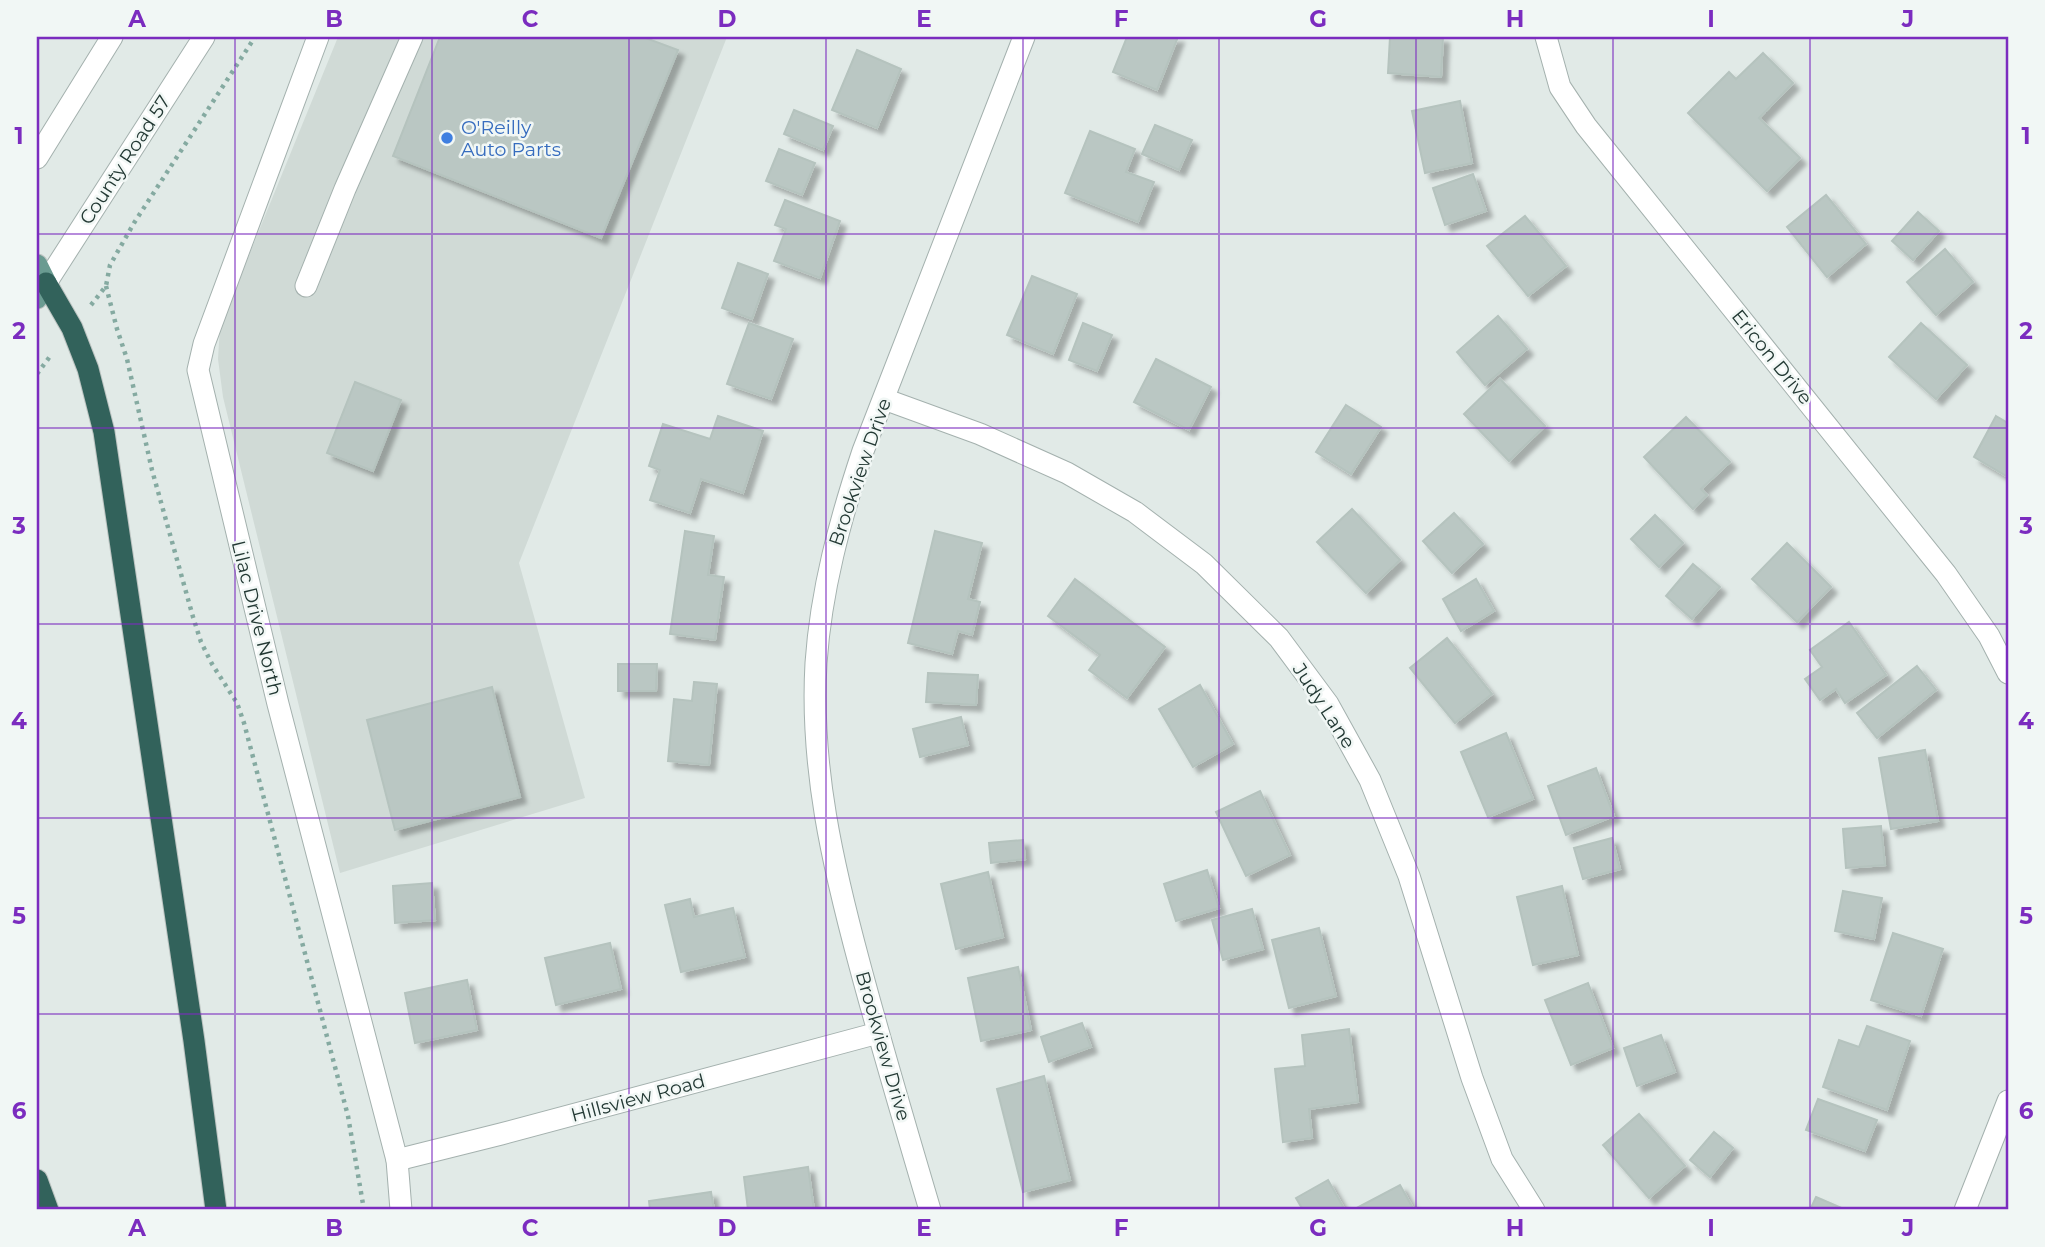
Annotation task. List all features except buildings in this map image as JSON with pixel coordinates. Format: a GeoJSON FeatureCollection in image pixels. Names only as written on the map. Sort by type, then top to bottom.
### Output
{"type":"FeatureCollection","features":[{"type":"Feature","properties":{"kind":"highway"},"geometry":{"type":"LineString","coordinates":[[40,282],[72,328],[88,369],[104,432],[192,1028],[216,1210]]}},
{"type":"Feature","properties":{"kind":"highway"},"geometry":{"type":"LineString","coordinates":[[37,1181],[47,1210]]}},
{"type":"Feature","properties":{"kind":"street"},"geometry":{"type":"LineString","coordinates":[[37,158],[112,37]]}},
{"type":"Feature","properties":{"kind":"street","name":"County Road 57"},"geometry":{"type":"LineString","coordinates":[[40,282],[204,37]]}},
{"type":"Feature","properties":{"kind":"street","name":"Lilac Drive North"},"geometry":{"type":"LineString","coordinates":[[318,37],[204,344],[198,370],[278,704],[397,1160],[401,1210]]}},
{"type":"Feature","properties":{"kind":"street"},"geometry":{"type":"LineString","coordinates":[[306,286],[345,189],[412,37]]}},
{"type":"Feature","properties":{"kind":"street","name":"Brookview Drive"},"geometry":{"type":"LineString","coordinates":[[930,1210],[878,1033],[836,876],[818,772],[816,662],[832,556],[845,506],[863,452],[1024,37]]}},
{"type":"Feature","properties":{"kind":"street","name":"Ericon Drive"},"geometry":{"type":"LineString","coordinates":[[1546,37],[1560,87],[1586,126],[1946,573],[1999,634],[2008,673]]}},
{"type":"Feature","properties":{"kind":"street","name":"Judy Lane"},"geometry":{"type":"LineString","coordinates":[[884,398],[980,434],[1067,473],[1135,512],[1204,564],[1279,638],[1328,705],[1370,780],[1409,876],[1472,1078],[1502,1159],[1534,1210]]}},
{"type":"Feature","properties":{"kind":"street","name":"Hillsview Road"},"geometry":{"type":"LineString","coordinates":[[397,1160],[878,1033]]}},
{"type":"Feature","properties":{"kind":"street"},"geometry":{"type":"LineString","coordinates":[[1965,1210],[2008,1101]]}},
{"type":"Feature","properties":{"kind":"path"},"geometry":{"type":"LineString","coordinates":[[255,37],[134,223],[110,265],[106,286],[127,359],[152,470],[197,629],[212,664],[237,703],[244,723],[348,1116],[364,1210]]}},
{"type":"Feature","properties":{"kind":"path"},"geometry":{"type":"LineString","coordinates":[[90,306],[106,286]]}},
{"type":"Feature","properties":{"kind":"path"},"geometry":{"type":"LineString","coordinates":[[37,374],[44,363]]}},
{"type":"Feature","properties":{"kind":"shaded area"},"geometry":{"type":"Polygon","coordinates":[[[338,37],[727,37],[519,563],[585,798],[340,873],[223,397],[218,359],[220,326],[338,37]]]}},
{"type":"Feature","properties":{"kind":"place","name":"O'Reilly Auto Parts"},"geometry":{"type":"Point","coordinates":[447,138]}}]}
